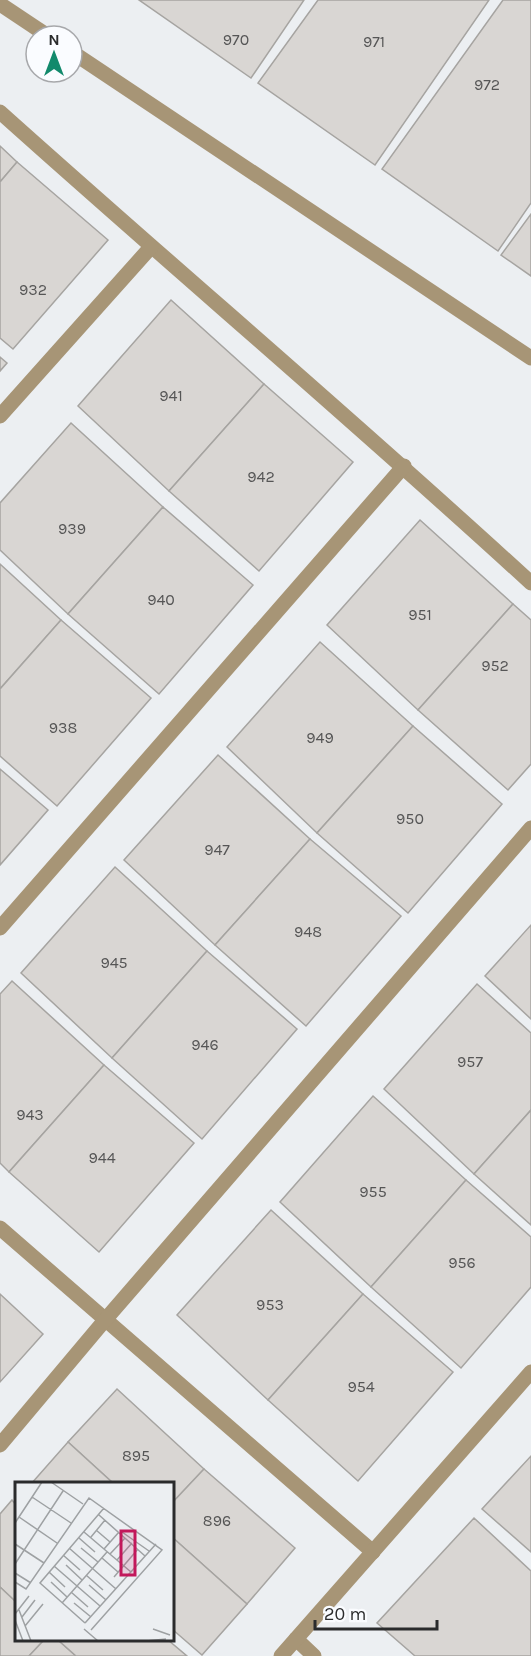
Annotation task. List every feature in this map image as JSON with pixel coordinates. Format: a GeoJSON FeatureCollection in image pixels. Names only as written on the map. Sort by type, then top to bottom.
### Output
{"type":"FeatureCollection","features":[{"type":"Feature","properties":{"kind":"street"},"geometry":{"type":"LineString","coordinates":[[0,4],[30,24]]}},
{"type":"Feature","properties":{"kind":"street"},"geometry":{"type":"LineString","coordinates":[[84,60],[531,358]]}},
{"type":"Feature","properties":{"kind":"street"},"geometry":{"type":"LineString","coordinates":[[0,112],[151,247],[404,466],[531,583]]}},
{"type":"Feature","properties":{"kind":"street"},"geometry":{"type":"LineString","coordinates":[[0,416],[151,247]]}},
{"type":"Feature","properties":{"kind":"street"},"geometry":{"type":"LineString","coordinates":[[0,928],[404,466]]}},
{"type":"Feature","properties":{"kind":"street"},"geometry":{"type":"LineString","coordinates":[[0,1445],[105,1320],[531,828]]}},
{"type":"Feature","properties":{"kind":"street"},"geometry":{"type":"LineString","coordinates":[[0,1228],[373,1552]]}},
{"type":"Feature","properties":{"kind":"street"},"geometry":{"type":"LineString","coordinates":[[281,1656],[531,1372]]}},
{"type":"Feature","properties":{"kind":"street"},"geometry":{"type":"LineString","coordinates":[[296,1639],[314,1656]]}},
{"type":"Feature","properties":{"kind":"building"},"geometry":{"type":"Polygon","coordinates":[[[139,0],[304,0],[251,78],[139,0]]]}},
{"type":"Feature","properties":{"kind":"building"},"geometry":{"type":"Polygon","coordinates":[[[318,0],[489,0],[375,165],[258,83],[318,0]]]}},
{"type":"Feature","properties":{"kind":"building"},"geometry":{"type":"Polygon","coordinates":[[[503,0],[531,0],[531,203],[498,251],[382,169],[503,0]]]}},
{"type":"Feature","properties":{"kind":"building"},"geometry":{"type":"Polygon","coordinates":[[[0,146],[17,162],[0,182],[0,146]]]}},
{"type":"Feature","properties":{"kind":"building"},"geometry":{"type":"Polygon","coordinates":[[[17,162],[108,240],[13,349],[0,338],[0,182],[17,162]]]}},
{"type":"Feature","properties":{"kind":"building"},"geometry":{"type":"Polygon","coordinates":[[[531,214],[531,276],[501,255],[531,214]]]}},
{"type":"Feature","properties":{"kind":"building"},"geometry":{"type":"Polygon","coordinates":[[[171,300],[264,384],[169,491],[78,406],[171,300]]]}},
{"type":"Feature","properties":{"kind":"building"},"geometry":{"type":"Polygon","coordinates":[[[0,357],[7,363],[0,371],[0,357]]]}},
{"type":"Feature","properties":{"kind":"building"},"geometry":{"type":"Polygon","coordinates":[[[264,384],[353,462],[259,571],[169,491],[264,384]]]}},
{"type":"Feature","properties":{"kind":"building"},"geometry":{"type":"Polygon","coordinates":[[[71,423],[163,507],[68,614],[0,550],[0,503],[71,423]]]}},
{"type":"Feature","properties":{"kind":"building"},"geometry":{"type":"Polygon","coordinates":[[[163,507],[253,585],[159,694],[68,614],[163,507]]]}},
{"type":"Feature","properties":{"kind":"building"},"geometry":{"type":"Polygon","coordinates":[[[420,520],[513,604],[418,710],[327,625],[420,520]]]}},
{"type":"Feature","properties":{"kind":"building"},"geometry":{"type":"Polygon","coordinates":[[[0,564],[61,620],[0,689],[0,564]]]}},
{"type":"Feature","properties":{"kind":"building"},"geometry":{"type":"Polygon","coordinates":[[[513,604],[531,620],[531,764],[508,790],[418,710],[513,604]]]}},
{"type":"Feature","properties":{"kind":"building"},"geometry":{"type":"Polygon","coordinates":[[[61,620],[151,698],[57,806],[0,756],[0,689],[61,620]]]}},
{"type":"Feature","properties":{"kind":"building"},"geometry":{"type":"Polygon","coordinates":[[[320,642],[413,726],[317,833],[227,747],[320,642]]]}},
{"type":"Feature","properties":{"kind":"building"},"geometry":{"type":"Polygon","coordinates":[[[413,726],[502,804],[408,913],[317,833],[413,726]]]}},
{"type":"Feature","properties":{"kind":"building"},"geometry":{"type":"Polygon","coordinates":[[[218,755],[310,839],[215,945],[124,860],[218,755]]]}},
{"type":"Feature","properties":{"kind":"building"},"geometry":{"type":"Polygon","coordinates":[[[0,769],[48,810],[0,865],[0,769]]]}},
{"type":"Feature","properties":{"kind":"building"},"geometry":{"type":"Polygon","coordinates":[[[310,839],[401,916],[306,1026],[215,945],[310,839]]]}},
{"type":"Feature","properties":{"kind":"building"},"geometry":{"type":"Polygon","coordinates":[[[115,867],[207,951],[112,1058],[21,973],[115,867]]]}},
{"type":"Feature","properties":{"kind":"building"},"geometry":{"type":"Polygon","coordinates":[[[531,925],[531,1019],[485,976],[531,925]]]}},
{"type":"Feature","properties":{"kind":"building"},"geometry":{"type":"Polygon","coordinates":[[[207,951],[297,1029],[202,1139],[112,1058],[207,951]]]}},
{"type":"Feature","properties":{"kind":"building"},"geometry":{"type":"Polygon","coordinates":[[[12,981],[104,1065],[9,1172],[0,1163],[0,994],[12,981]]]}},
{"type":"Feature","properties":{"kind":"building"},"geometry":{"type":"Polygon","coordinates":[[[477,984],[531,1033],[531,1110],[474,1174],[384,1089],[477,984]]]}},
{"type":"Feature","properties":{"kind":"building"},"geometry":{"type":"Polygon","coordinates":[[[104,1065],[194,1143],[99,1252],[9,1172],[104,1065]]]}},
{"type":"Feature","properties":{"kind":"building"},"geometry":{"type":"Polygon","coordinates":[[[373,1096],[466,1180],[371,1287],[280,1202],[373,1096]]]}},
{"type":"Feature","properties":{"kind":"building"},"geometry":{"type":"Polygon","coordinates":[[[531,1110],[531,1225],[474,1174],[531,1110]]]}},
{"type":"Feature","properties":{"kind":"building"},"geometry":{"type":"Polygon","coordinates":[[[466,1180],[531,1237],[531,1287],[461,1368],[371,1287],[466,1180]]]}},
{"type":"Feature","properties":{"kind":"building"},"geometry":{"type":"Polygon","coordinates":[[[271,1210],[363,1294],[268,1400],[177,1315],[271,1210]]]}},
{"type":"Feature","properties":{"kind":"building"},"geometry":{"type":"Polygon","coordinates":[[[0,1294],[43,1334],[0,1382],[0,1294]]]}},
{"type":"Feature","properties":{"kind":"building"},"geometry":{"type":"Polygon","coordinates":[[[363,1294],[453,1372],[358,1481],[268,1400],[363,1294]]]}},
{"type":"Feature","properties":{"kind":"building"},"geometry":{"type":"Polygon","coordinates":[[[117,1389],[204,1469],[174,1501],[174,1482],[112,1482],[68,1442],[117,1389]]]}},
{"type":"Feature","properties":{"kind":"building"},"geometry":{"type":"Polygon","coordinates":[[[68,1442],[112,1482],[33,1482],[68,1442]]]}},
{"type":"Feature","properties":{"kind":"building"},"geometry":{"type":"Polygon","coordinates":[[[531,1456],[531,1552],[482,1509],[531,1456]]]}},
{"type":"Feature","properties":{"kind":"building"},"geometry":{"type":"Polygon","coordinates":[[[204,1469],[295,1548],[247,1604],[174,1539],[174,1501],[204,1469]]]}},
{"type":"Feature","properties":{"kind":"building"},"geometry":{"type":"Polygon","coordinates":[[[12,1500],[15,1504],[15,1601],[0,1587],[0,1514],[12,1500]]]}},
{"type":"Feature","properties":{"kind":"building"},"geometry":{"type":"Polygon","coordinates":[[[474,1518],[531,1571],[531,1656],[415,1656],[377,1623],[474,1518]]]}},
{"type":"Feature","properties":{"kind":"building"},"geometry":{"type":"Polygon","coordinates":[[[174,1539],[247,1604],[202,1655],[174,1631],[174,1539]]]}},
{"type":"Feature","properties":{"kind":"building"},"geometry":{"type":"Polygon","coordinates":[[[0,1587],[15,1601],[15,1641],[43,1641],[29,1656],[0,1656],[0,1587]]]}},
{"type":"Feature","properties":{"kind":"building"},"geometry":{"type":"Polygon","coordinates":[[[43,1641],[59,1641],[76,1656],[29,1656],[43,1641]]]}},
{"type":"Feature","properties":{"kind":"building"},"geometry":{"type":"Polygon","coordinates":[[[59,1641],[169,1641],[187,1656],[76,1656],[59,1641]]]}}]}
